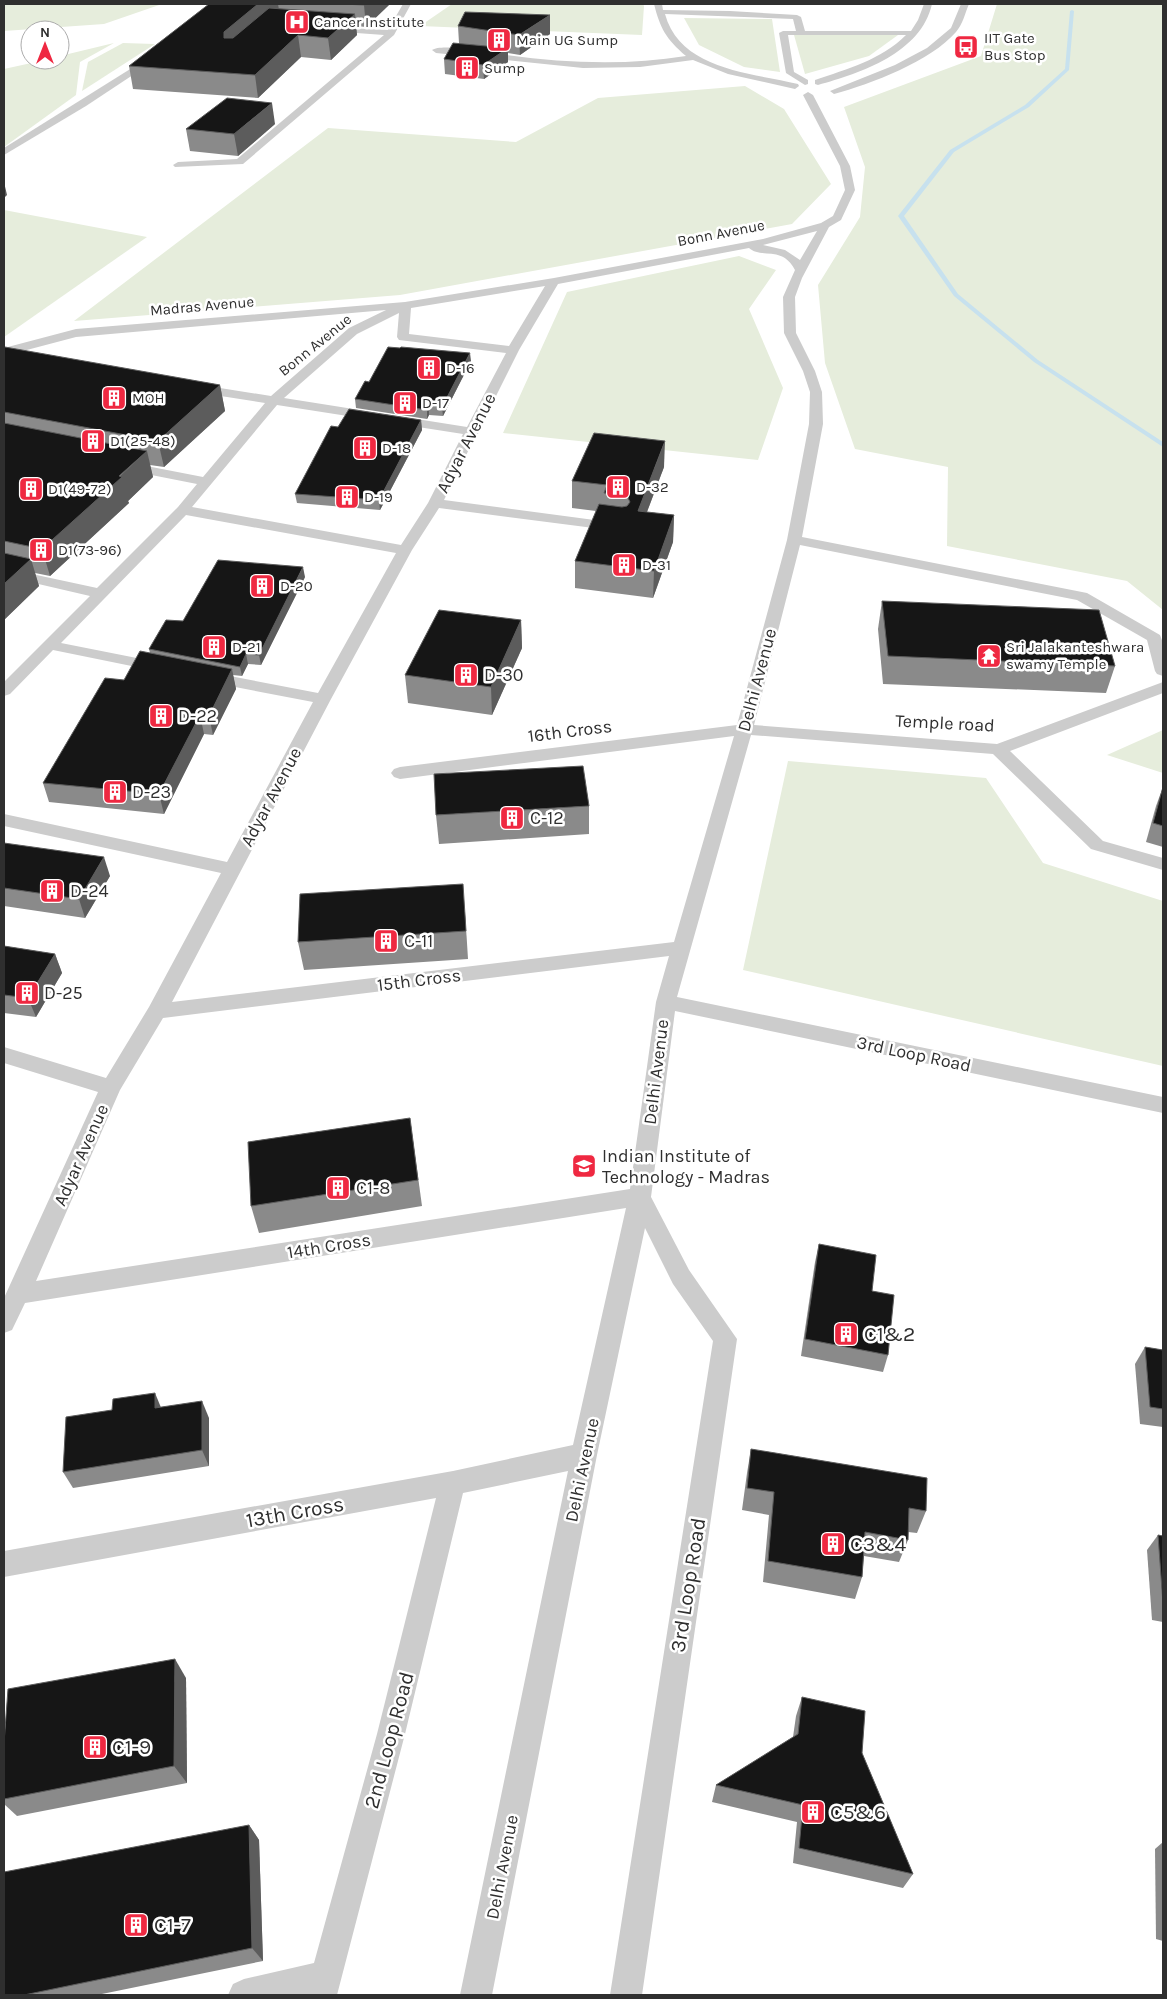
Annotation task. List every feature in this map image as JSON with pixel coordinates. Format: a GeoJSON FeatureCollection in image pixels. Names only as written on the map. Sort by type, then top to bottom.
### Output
{"type":"FeatureCollection","features":[{"type":"Feature","properties":{"kind":"lane"},"geometry":{"type":"LineString","coordinates":[[178,165],[240,162],[391,33],[407,4]]}},
{"type":"Feature","properties":{"kind":"lane"},"geometry":{"type":"LineString","coordinates":[[818,82],[879,60],[894,50],[913,33],[928,4]]}},
{"type":"Feature","properties":{"kind":"lane"},"geometry":{"type":"LineString","coordinates":[[795,86],[794,88],[798,92],[808,94],[827,93],[890,70],[932,48],[955,28],[965,4]]}},
{"type":"Feature","properties":{"kind":"lane"},"geometry":{"type":"LineString","coordinates":[[802,33],[797,17],[659,8],[662,25],[681,50],[726,72],[795,86],[806,82],[830,84],[835,89],[827,93]]}},
{"type":"Feature","properties":{"kind":"lane"},"geometry":{"type":"LineString","coordinates":[[316,28],[391,33]]}},
{"type":"Feature","properties":{"kind":"lane"},"geometry":{"type":"LineString","coordinates":[[806,82],[790,73],[783,33],[913,33]]}},
{"type":"Feature","properties":{"kind":"lane"},"geometry":{"type":"LineString","coordinates":[[436,50],[479,52],[548,63],[605,65],[670,62],[695,57]]}},
{"type":"Feature","properties":{"kind":"lane"},"geometry":{"type":"LineString","coordinates":[[4,152],[83,104],[159,54]]}},
{"type":"Feature","properties":{"kind":"lane"},"geometry":{"type":"LineString","coordinates":[[808,94],[845,166],[850,190],[837,218],[825,225]]}},
{"type":"Feature","properties":{"kind":"lane","name":"Bonn Avenue"},"geometry":{"type":"LineString","coordinates":[[4,691],[182,510],[273,400],[353,331],[405,305],[554,281],[734,248],[764,242],[825,225]]}},
{"type":"Feature","properties":{"kind":"lane","name":"Delhi Avenue"},"geometry":{"type":"LineString","coordinates":[[476,1995],[584,1455],[640,1197],[666,1002],[744,729],[794,540],[816,424],[816,392],[809,371],[790,333],[789,297],[825,225]]}},
{"type":"Feature","properties":{"kind":"lane"},"geometry":{"type":"LineString","coordinates":[[734,248],[780,252],[796,260],[801,271]]}},
{"type":"Feature","properties":{"kind":"lane","name":"Adyar Avenue"},"geometry":{"type":"LineString","coordinates":[[4,1322],[111,1088],[157,1011],[323,699],[405,550],[435,503],[473,432],[513,350],[554,281]]}},
{"type":"Feature","properties":{"kind":"lane"},"geometry":{"type":"LineString","coordinates":[[405,305],[403,337],[513,350]]}},
{"type":"Feature","properties":{"kind":"lane","name":"Madras Avenue"},"geometry":{"type":"LineString","coordinates":[[4,354],[76,333],[405,305]]}},
{"type":"Feature","properties":{"kind":"lane"},"geometry":{"type":"LineString","coordinates":[[4,354],[23,359]]}},
{"type":"Feature","properties":{"kind":"lane"},"geometry":{"type":"LineString","coordinates":[[184,386],[473,432]]}},
{"type":"Feature","properties":{"kind":"lane"},"geometry":{"type":"LineString","coordinates":[[110,463],[207,482]]}},
{"type":"Feature","properties":{"kind":"lane"},"geometry":{"type":"LineString","coordinates":[[435,503],[621,528]]}},
{"type":"Feature","properties":{"kind":"lane"},"geometry":{"type":"LineString","coordinates":[[182,510],[405,550]]}},
{"type":"Feature","properties":{"kind":"lane"},"geometry":{"type":"LineString","coordinates":[[794,540],[1082,596],[1154,638],[1163,670]]}},
{"type":"Feature","properties":{"kind":"lane"},"geometry":{"type":"LineString","coordinates":[[4,572],[99,593]]}},
{"type":"Feature","properties":{"kind":"lane"},"geometry":{"type":"LineString","coordinates":[[49,645],[323,699]]}},
{"type":"Feature","properties":{"kind":"lane","name":"Temple road"},"geometry":{"type":"LineString","coordinates":[[744,729],[998,749],[1163,687]]}},
{"type":"Feature","properties":{"kind":"lane","name":"16th Cross"},"geometry":{"type":"LineString","coordinates":[[400,773],[744,729]]}},
{"type":"Feature","properties":{"kind":"lane"},"geometry":{"type":"LineString","coordinates":[[998,749],[1096,845],[1163,864]]}},
{"type":"Feature","properties":{"kind":"lane"},"geometry":{"type":"LineString","coordinates":[[4,820],[232,869]]}},
{"type":"Feature","properties":{"kind":"lane","name":"15th Cross"},"geometry":{"type":"LineString","coordinates":[[157,1011],[681,948]]}},
{"type":"Feature","properties":{"kind":"lane","name":"3rd Loop Road"},"geometry":{"type":"LineString","coordinates":[[666,1002],[1163,1106]]}},
{"type":"Feature","properties":{"kind":"lane"},"geometry":{"type":"LineString","coordinates":[[4,1055],[111,1088]]}},
{"type":"Feature","properties":{"kind":"lane","name":"3rd Loop Road"},"geometry":{"type":"LineString","coordinates":[[626,1995],[725,1339],[681,1277],[640,1197]]}},
{"type":"Feature","properties":{"kind":"lane","name":"14th Cross"},"geometry":{"type":"LineString","coordinates":[[18,1294],[640,1197]]}},
{"type":"Feature","properties":{"kind":"lane","name":"13th Cross"},"geometry":{"type":"LineString","coordinates":[[4,1564],[453,1484],[584,1455]]}},
{"type":"Feature","properties":{"kind":"lane","name":"2nd Loop Road"},"geometry":{"type":"LineString","coordinates":[[323,1986],[392,1734],[453,1484]]}},
{"type":"Feature","properties":{"kind":"lane"},"geometry":{"type":"LineString","coordinates":[[244,1995],[323,1986]]}},
{"type":"Feature","properties":{"kind":"green space"},"geometry":{"type":"Polygon","coordinates":[[[4,4],[162,4],[104,24],[70,26],[70,20],[20,20],[20,30],[4,31],[4,4]]]}},
{"type":"Feature","properties":{"kind":"green space"},"geometry":{"type":"Polygon","coordinates":[[[452,4],[643,4],[642,35],[420,26],[452,4]]]}},
{"type":"Feature","properties":{"kind":"green space"},"geometry":{"type":"Polygon","coordinates":[[[997,4],[1163,4],[1163,610],[1127,581],[947,546],[948,467],[855,449],[825,363],[818,285],[860,217],[865,167],[844,107],[981,56],[997,4]]]}},
{"type":"Feature","properties":{"kind":"green space"},"geometry":{"type":"Polygon","coordinates":[[[684,18],[772,19],[780,72],[744,67],[699,45],[684,18]]]}},
{"type":"Feature","properties":{"kind":"green space"},"geometry":{"type":"Polygon","coordinates":[[[794,35],[898,35],[869,56],[805,74],[794,35]]]}},
{"type":"Feature","properties":{"kind":"green space"},"geometry":{"type":"Polygon","coordinates":[[[114,43],[80,62],[76,95],[4,147],[4,69],[20,65],[20,70],[70,70],[70,54],[114,43]]]}},
{"type":"Feature","properties":{"kind":"green space"},"geometry":{"type":"Polygon","coordinates":[[[123,43],[155,44],[82,91],[88,62],[123,43]]]}},
{"type":"Feature","properties":{"kind":"green space"},"geometry":{"type":"Polygon","coordinates":[[[745,86],[784,109],[831,184],[792,224],[400,295],[74,321],[328,128],[516,142],[598,98],[745,86]]]}},
{"type":"Feature","properties":{"kind":"green space"},"geometry":{"type":"Polygon","coordinates":[[[4,210],[147,237],[4,337],[4,210]]]}},
{"type":"Feature","properties":{"kind":"green space"},"geometry":{"type":"Polygon","coordinates":[[[739,256],[776,270],[749,309],[783,388],[758,460],[503,433],[567,292],[739,256]]]}},
{"type":"Feature","properties":{"kind":"green space"},"geometry":{"type":"Polygon","coordinates":[[[1163,730],[1163,773],[1107,755],[1163,730]]]}},
{"type":"Feature","properties":{"kind":"green space"},"geometry":{"type":"Polygon","coordinates":[[[788,761],[986,778],[1043,863],[1163,901],[1163,1066],[743,970],[788,761]]]}},
{"type":"Feature","properties":{"kind":"building"},"geometry":{"type":"Polygon","coordinates":[[[209,4],[258,4],[224,32],[224,38],[233,38],[269,8],[355,14],[328,38],[298,35],[255,75],[129,66],[209,4]]]}},
{"type":"Feature","properties":{"kind":"building"},"geometry":{"type":"Polygon","coordinates":[[[465,12],[550,15],[519,35],[458,26],[465,12]]]}},
{"type":"Feature","properties":{"kind":"building"},"geometry":{"type":"Polygon","coordinates":[[[453,43],[508,48],[483,65],[444,59],[453,43]]]}},
{"type":"Feature","properties":{"kind":"building"},"geometry":{"type":"Polygon","coordinates":[[[227,98],[272,103],[234,134],[186,129],[227,98]]]}},
{"type":"Feature","properties":{"kind":"building"},"geometry":{"type":"Polygon","coordinates":[[[5,347],[220,385],[158,441],[4,412],[5,347]]]}},
{"type":"Feature","properties":{"kind":"building"},"geometry":{"type":"Polygon","coordinates":[[[388,347],[470,353],[442,407],[429,406],[427,410],[355,399],[365,381],[369,382],[388,347]]]}},
{"type":"Feature","properties":{"kind":"building"},"geometry":{"type":"Polygon","coordinates":[[[349,409],[421,420],[379,500],[295,494],[331,426],[338,427],[349,409]]]}},
{"type":"Feature","properties":{"kind":"building"},"geometry":{"type":"Polygon","coordinates":[[[4,423],[147,451],[119,476],[122,477],[42,549],[4,541],[4,423]]]}},
{"type":"Feature","properties":{"kind":"building"},"geometry":{"type":"Polygon","coordinates":[[[594,433],[665,441],[638,511],[674,515],[654,571],[575,561],[599,504],[622,507],[627,506],[630,502],[627,496],[604,493],[607,485],[572,481],[594,433]]]}},
{"type":"Feature","properties":{"kind":"building"},"geometry":{"type":"Polygon","coordinates":[[[4,553],[31,559],[4,584],[4,553]]]}},
{"type":"Feature","properties":{"kind":"building"},"geometry":{"type":"Polygon","coordinates":[[[218,560],[303,567],[259,655],[246,654],[240,667],[149,649],[166,620],[183,621],[218,560]]]}},
{"type":"Feature","properties":{"kind":"building"},"geometry":{"type":"Polygon","coordinates":[[[882,601],[1099,610],[1115,666],[888,656],[882,601]]]}},
{"type":"Feature","properties":{"kind":"building"},"geometry":{"type":"Polygon","coordinates":[[[439,610],[521,620],[491,687],[405,675],[439,610]]]}},
{"type":"Feature","properties":{"kind":"building"},"geometry":{"type":"Polygon","coordinates":[[[140,651],[232,669],[209,716],[200,715],[159,794],[43,783],[105,678],[124,680],[140,651]]]}},
{"type":"Feature","properties":{"kind":"building"},"geometry":{"type":"Polygon","coordinates":[[[583,766],[589,806],[436,815],[434,774],[583,766]]]}},
{"type":"Feature","properties":{"kind":"building"},"geometry":{"type":"Polygon","coordinates":[[[1163,787],[1163,826],[1153,823],[1163,787]]]}},
{"type":"Feature","properties":{"kind":"building"},"geometry":{"type":"Polygon","coordinates":[[[4,843],[104,857],[79,899],[4,888],[4,843]]]}},
{"type":"Feature","properties":{"kind":"building"},"geometry":{"type":"Polygon","coordinates":[[[463,884],[466,931],[298,942],[300,894],[463,884]]]}},
{"type":"Feature","properties":{"kind":"building"},"geometry":{"type":"Polygon","coordinates":[[[4,946],[55,954],[28,998],[4,995],[4,946]]]}},
{"type":"Feature","properties":{"kind":"building"},"geometry":{"type":"Polygon","coordinates":[[[410,1118],[418,1180],[251,1206],[248,1142],[410,1118]]]}},
{"type":"Feature","properties":{"kind":"building","name":"C1&2"},"geometry":{"type":"Polygon","coordinates":[[[819,1244],[876,1255],[872,1291],[894,1295],[888,1355],[805,1339],[819,1244]]]}},
{"type":"Feature","properties":{"kind":"building"},"geometry":{"type":"Polygon","coordinates":[[[1145,1347],[1163,1350],[1163,1409],[1150,1407],[1145,1347]]]}},
{"type":"Feature","properties":{"kind":"building"},"geometry":{"type":"Polygon","coordinates":[[[155,1393],[155,1408],[202,1401],[202,1450],[63,1472],[66,1417],[112,1410],[113,1399],[155,1393]]]}},
{"type":"Feature","properties":{"kind":"building","name":"C3&4"},"geometry":{"type":"Polygon","coordinates":[[[751,1449],[927,1478],[926,1511],[909,1508],[908,1540],[865,1532],[862,1577],[768,1561],[774,1492],[747,1488],[751,1449]]]}},
{"type":"Feature","properties":{"kind":"building"},"geometry":{"type":"Polygon","coordinates":[[[1158,1535],[1163,1536],[1163,1604],[1158,1535]]]}},
{"type":"Feature","properties":{"kind":"building","name":"C1-9"},"geometry":{"type":"Polygon","coordinates":[[[175,1659],[174,1766],[4,1799],[4,1743],[8,1689],[175,1659]]]}},
{"type":"Feature","properties":{"kind":"building","name":"C5&6"},"geometry":{"type":"Polygon","coordinates":[[[802,1697],[865,1711],[862,1753],[913,1874],[799,1848],[803,1805],[716,1785],[798,1734],[802,1697]]]}},
{"type":"Feature","properties":{"kind":"building","name":"C1-7"},"geometry":{"type":"Polygon","coordinates":[[[249,1825],[252,1948],[24,1995],[4,1995],[4,1872],[249,1825]]]}},
{"type":"Feature","properties":{"kind":"waterway"},"geometry":{"type":"LineString","coordinates":[[1072,11],[1067,69],[1027,106],[952,151],[901,216],[956,295],[1036,361],[1163,445]]}},
{"type":"Feature","properties":{"kind":"place","name":"Cancer Institute"},"geometry":{"type":"Point","coordinates":[297,22]}},
{"type":"Feature","properties":{"kind":"place","name":"Main UG Sump"},"geometry":{"type":"Point","coordinates":[499,40]}},
{"type":"Feature","properties":{"kind":"place","name":"IIT Gate Bus Stop"},"geometry":{"type":"Point","coordinates":[966,47]}},
{"type":"Feature","properties":{"kind":"place","name":"Sump"},"geometry":{"type":"Point","coordinates":[467,68]}},
{"type":"Feature","properties":{"kind":"place","name":"D-16"},"geometry":{"type":"Point","coordinates":[429,368]}},
{"type":"Feature","properties":{"kind":"place","name":"MOH"},"geometry":{"type":"Point","coordinates":[114,398]}},
{"type":"Feature","properties":{"kind":"place","name":"D-17"},"geometry":{"type":"Point","coordinates":[405,403]}},
{"type":"Feature","properties":{"kind":"place","name":"D1(25-48)"},"geometry":{"type":"Point","coordinates":[93,441]}},
{"type":"Feature","properties":{"kind":"place","name":"D-18"},"geometry":{"type":"Point","coordinates":[365,448]}},
{"type":"Feature","properties":{"kind":"place","name":"D-32"},"geometry":{"type":"Point","coordinates":[618,487]}},
{"type":"Feature","properties":{"kind":"place","name":"D1(49-72)"},"geometry":{"type":"Point","coordinates":[31,489]}},
{"type":"Feature","properties":{"kind":"place","name":"D-19"},"geometry":{"type":"Point","coordinates":[347,497]}},
{"type":"Feature","properties":{"kind":"place","name":"D1(73-96)"},"geometry":{"type":"Point","coordinates":[41,550]}},
{"type":"Feature","properties":{"kind":"place","name":"D-31"},"geometry":{"type":"Point","coordinates":[624,565]}},
{"type":"Feature","properties":{"kind":"place","name":"D-20"},"geometry":{"type":"Point","coordinates":[262,586]}},
{"type":"Feature","properties":{"kind":"place","name":"D-21"},"geometry":{"type":"Point","coordinates":[214,647]}},
{"type":"Feature","properties":{"kind":"place","name":"Sri Jalakanteshwara swamy Temple"},"geometry":{"type":"Point","coordinates":[989,656]}},
{"type":"Feature","properties":{"kind":"place","name":"D-30"},"geometry":{"type":"Point","coordinates":[466,675]}},
{"type":"Feature","properties":{"kind":"place","name":"D-22"},"geometry":{"type":"Point","coordinates":[161,716]}},
{"type":"Feature","properties":{"kind":"place","name":"D-23"},"geometry":{"type":"Point","coordinates":[115,792]}},
{"type":"Feature","properties":{"kind":"place","name":"C-12"},"geometry":{"type":"Point","coordinates":[512,818]}},
{"type":"Feature","properties":{"kind":"place","name":"D-24"},"geometry":{"type":"Point","coordinates":[52,891]}},
{"type":"Feature","properties":{"kind":"place","name":"C-11"},"geometry":{"type":"Point","coordinates":[386,941]}},
{"type":"Feature","properties":{"kind":"place","name":"D-25"},"geometry":{"type":"Point","coordinates":[27,993]}},
{"type":"Feature","properties":{"kind":"place","name":"Indian Institute of Technology - Madras"},"geometry":{"type":"Point","coordinates":[584,1166]}},
{"type":"Feature","properties":{"kind":"place","name":"C1-8"},"geometry":{"type":"Point","coordinates":[338,1188]}},
{"type":"Feature","properties":{"kind":"place","name":"C1&2"},"geometry":{"type":"Point","coordinates":[846,1334]}},
{"type":"Feature","properties":{"kind":"place","name":"C3&4"},"geometry":{"type":"Point","coordinates":[833,1544]}},
{"type":"Feature","properties":{"kind":"place","name":"C1-9"},"geometry":{"type":"Point","coordinates":[95,1747]}},
{"type":"Feature","properties":{"kind":"place","name":"C5&6"},"geometry":{"type":"Point","coordinates":[813,1812]}},
{"type":"Feature","properties":{"kind":"place","name":"C1-7"},"geometry":{"type":"Point","coordinates":[136,1925]}}]}
